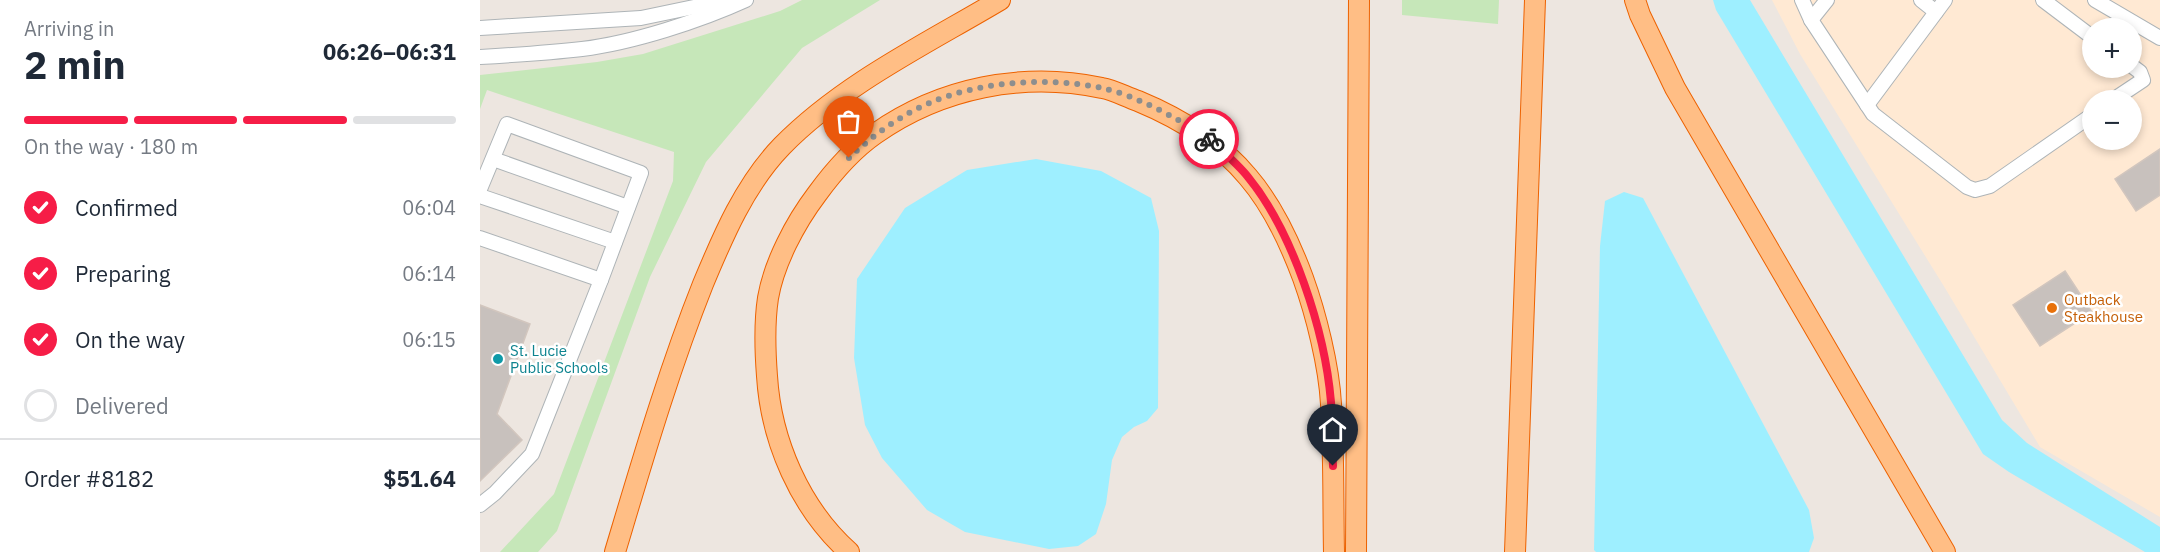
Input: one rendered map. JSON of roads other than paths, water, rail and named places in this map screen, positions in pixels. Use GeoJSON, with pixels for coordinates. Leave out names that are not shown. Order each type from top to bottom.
{"type":"FeatureCollection","features":[{"type":"Feature","properties":{"kind":"highway"},"geometry":{"type":"LineString","coordinates":[[615,552],[666,381],[687,324],[732,218],[754,182],[780,148],[808,121],[837,99],[1000,0]]}},
{"type":"Feature","properties":{"kind":"highway"},"geometry":{"type":"LineString","coordinates":[[1356,552],[1359,0]]}},
{"type":"Feature","properties":{"kind":"highway"},"geometry":{"type":"LineString","coordinates":[[1515,552],[1534,0]]}},
{"type":"Feature","properties":{"kind":"highway"},"geometry":{"type":"LineString","coordinates":[[1635,0],[1675,88],[1945,552]]}},
{"type":"Feature","properties":{"kind":"highway"},"geometry":{"type":"LineString","coordinates":[[849,552],[817,515],[792,475],[776,431],[768,396],[765,345],[768,297],[782,254],[803,212],[836,169],[874,135],[932,102],[992,85],[1048,81],[1104,88],[1161,110],[1208,138],[1248,176],[1277,219],[1303,280],[1324,359],[1331,401],[1334,552]]}},
{"type":"Feature","properties":{"kind":"street"},"geometry":{"type":"LineString","coordinates":[[480,28],[641,18],[728,0]]}},
{"type":"Feature","properties":{"kind":"street"},"geometry":{"type":"LineString","coordinates":[[480,57],[584,49],[656,32],[718,13],[746,0]]}},
{"type":"Feature","properties":{"kind":"street"},"geometry":{"type":"LineString","coordinates":[[1802,0],[1811,20],[1873,114],[1967,187],[1975,189],[1990,186],[2082,122]]}},
{"type":"Feature","properties":{"kind":"street"},"geometry":{"type":"LineString","coordinates":[[1811,20],[1827,0]]}},
{"type":"Feature","properties":{"kind":"street"},"geometry":{"type":"LineString","coordinates":[[1921,0],[1936,12]]}},
{"type":"Feature","properties":{"kind":"street"},"geometry":{"type":"LineString","coordinates":[[1867,105],[1946,0]]}},
{"type":"Feature","properties":{"kind":"street"},"geometry":{"type":"LineString","coordinates":[[2043,0],[2082,29]]}},
{"type":"Feature","properties":{"kind":"street"},"geometry":{"type":"LineString","coordinates":[[2095,0],[2160,38]]}},
{"type":"Feature","properties":{"kind":"street"},"geometry":{"type":"LineString","coordinates":[[2128,90],[2143,80],[2142,77]]}},
{"type":"Feature","properties":{"kind":"street"},"geometry":{"type":"LineString","coordinates":[[480,189],[507,124],[641,173],[602,279],[532,454],[495,494],[480,505]]}},
{"type":"Feature","properties":{"kind":"street"},"geometry":{"type":"LineString","coordinates":[[493,159],[628,207]]}},
{"type":"Feature","properties":{"kind":"street"},"geometry":{"type":"LineString","coordinates":[[480,196],[615,242]]}},
{"type":"Feature","properties":{"kind":"street"},"geometry":{"type":"LineString","coordinates":[[480,238],[602,279]]}},
{"type":"Feature","properties":{"kind":"water"},"geometry":{"type":"Polygon","coordinates":[[[1713,0],[1750,0],[2002,420],[2027,443],[2160,527],[2160,552],[2145,552],[2009,472],[1983,454],[1716,10],[1713,0]]]}},
{"type":"Feature","properties":{"kind":"water"},"geometry":{"type":"Polygon","coordinates":[[[1036,159],[1101,171],[1151,198],[1159,231],[1158,408],[1147,421],[1134,427],[1122,437],[1112,460],[1106,504],[1096,534],[1078,546],[1049,549],[965,532],[927,510],[882,458],[865,425],[854,358],[857,279],[905,208],[967,170],[1036,159]]]}},
{"type":"Feature","properties":{"kind":"water"},"geometry":{"type":"Polygon","coordinates":[[[1624,192],[1643,198],[1809,510],[1814,538],[1809,552],[1596,552],[1594,550],[1600,246],[1605,201],[1624,192]]]}},
{"type":"Feature","properties":{"kind":"place","name":"Outback Steakhouse"},"geometry":{"type":"Point","coordinates":[2052,308]}},
{"type":"Feature","properties":{"kind":"place","name":"St. Lucie Public Schools"},"geometry":{"type":"Point","coordinates":[498,359]}}]}
